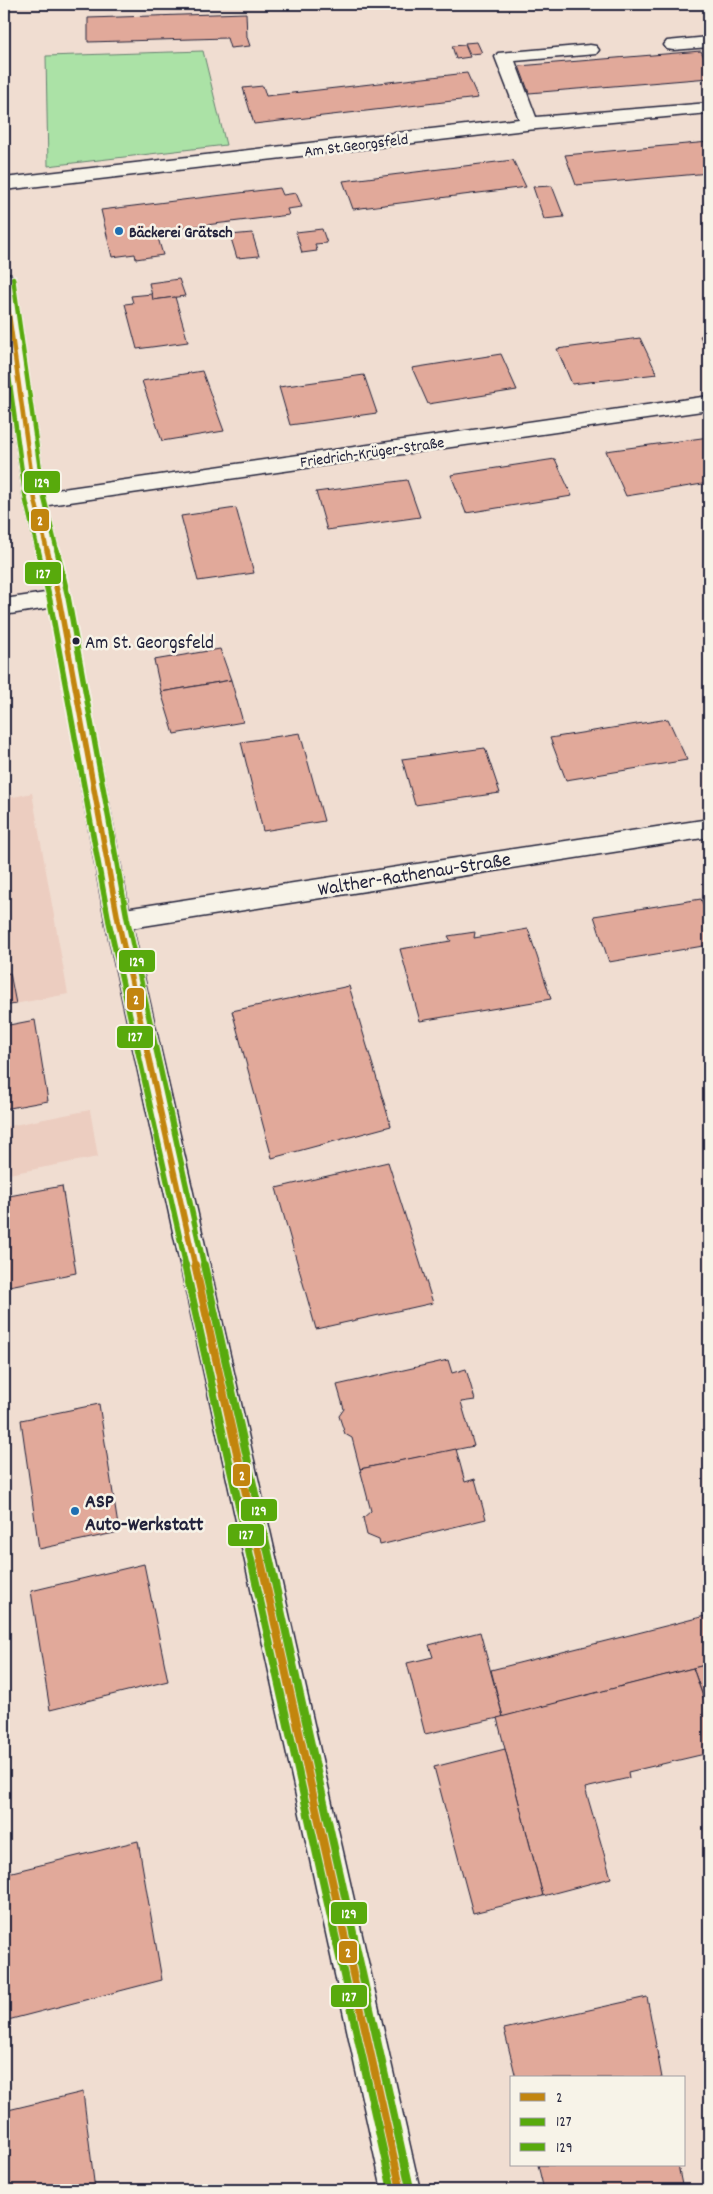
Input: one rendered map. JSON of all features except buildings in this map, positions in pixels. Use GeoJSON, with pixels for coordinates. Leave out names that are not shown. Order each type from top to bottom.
{"type":"FeatureCollection","features":[{"type":"Feature","properties":{"kind":"street"},"geometry":{"type":"LineString","coordinates":[[673,45],[709,42]]}},
{"type":"Feature","properties":{"kind":"street"},"geometry":{"type":"LineString","coordinates":[[530,125],[504,57],[590,50]]}},
{"type":"Feature","properties":{"kind":"street","name":"Am St.Georgsfeld"},"geometry":{"type":"LineString","coordinates":[[4,184],[530,125],[709,108]]}},
{"type":"Feature","properties":{"kind":"street"},"geometry":{"type":"LineString","coordinates":[[4,279],[35,500],[59,599],[118,920],[401,2190]]}},
{"type":"Feature","properties":{"kind":"street","name":"Friedrich-Krüger-Straße"},"geometry":{"type":"LineString","coordinates":[[35,500],[709,403]]}},
{"type":"Feature","properties":{"kind":"street"},"geometry":{"type":"LineString","coordinates":[[4,608],[59,599]]}},
{"type":"Feature","properties":{"kind":"street","name":"Walther-Rathenau-Straße"},"geometry":{"type":"LineString","coordinates":[[118,920],[211,904],[709,828]]}},
{"type":"Feature","properties":{"kind":"shaded area"},"geometry":{"type":"Polygon","coordinates":[[[32,793],[68,994],[4,1006],[4,799],[32,793]]]}},
{"type":"Feature","properties":{"kind":"shaded area"},"geometry":{"type":"Polygon","coordinates":[[[90,1110],[98,1157],[4,1175],[4,1127],[90,1110]]]}},
{"type":"Feature","properties":{"kind":"green space"},"geometry":{"type":"Polygon","coordinates":[[[203,51],[226,145],[48,166],[46,56],[203,51]]]}},
{"type":"Feature","properties":{"kind":"transit line","name":"129"},"geometry":{"type":"LineString","coordinates":[[13,278],[44,498],[68,597],[127,918],[410,2188]]}},
{"type":"Feature","properties":{"kind":"transit line","name":"2"},"geometry":{"type":"LineString","coordinates":[[4,279],[35,500],[59,599],[118,920],[401,2190]]}},
{"type":"Feature","properties":{"kind":"transit line","name":"127"},"geometry":{"type":"LineString","coordinates":[[4,340],[26,501],[50,601],[109,922],[392,2190]]}},
{"type":"Feature","properties":{"kind":"place","name":"Bäckerei Grätsch"},"geometry":{"type":"Point","coordinates":[119,231]}},
{"type":"Feature","properties":{"kind":"place","name":"Am St. Georgsfeld"},"geometry":{"type":"Point","coordinates":[76,641]}},
{"type":"Feature","properties":{"kind":"place","name":"ASP Auto-Werkstatt"},"geometry":{"type":"Point","coordinates":[75,1511]}}]}
